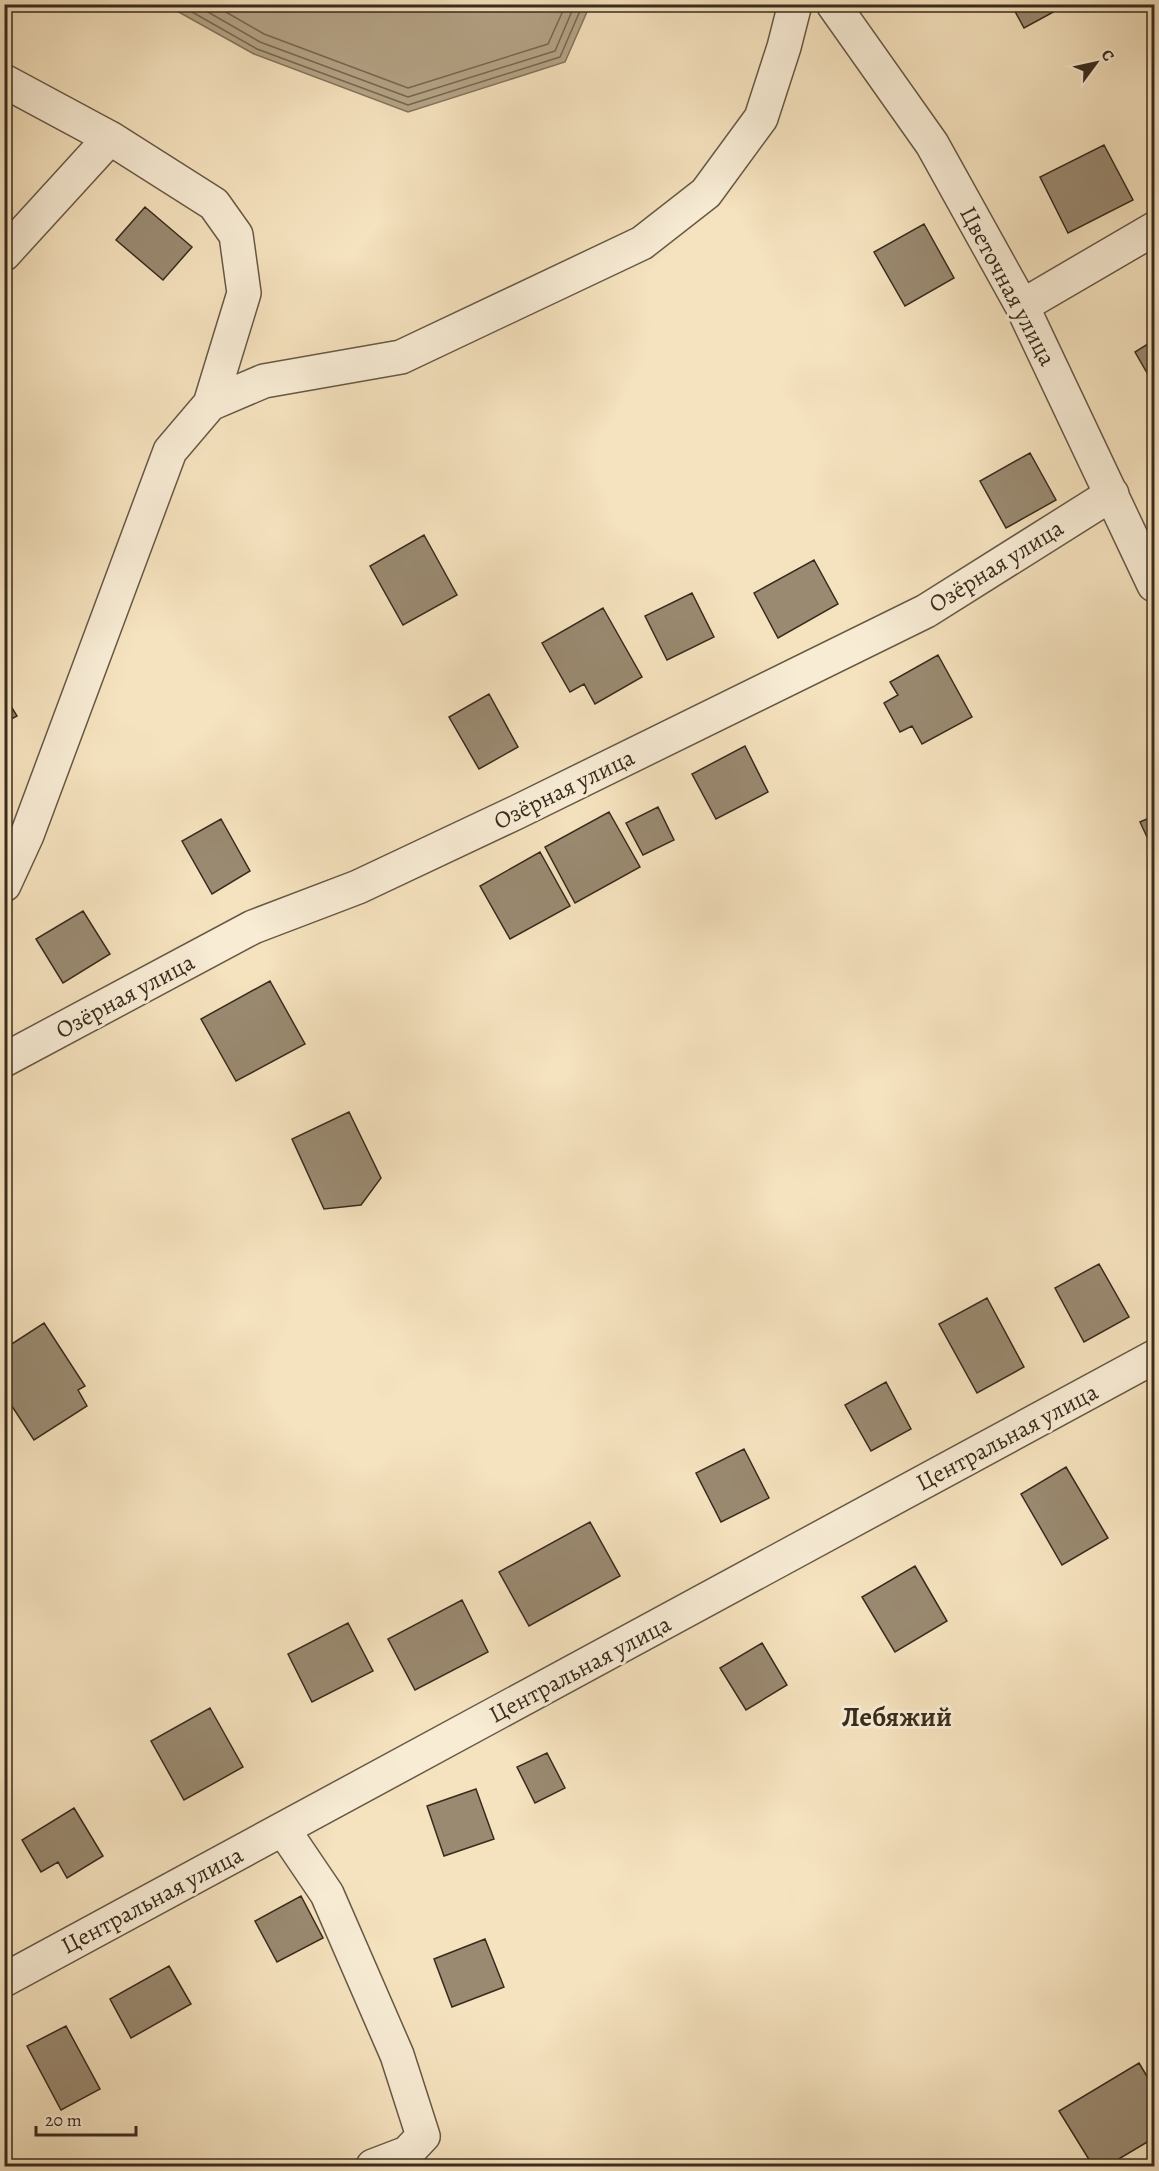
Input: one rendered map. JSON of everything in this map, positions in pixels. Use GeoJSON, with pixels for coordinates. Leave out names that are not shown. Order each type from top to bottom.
{"type":"FeatureCollection","features":[{"type":"Feature","properties":{"kind":"street"},"geometry":{"type":"LineString","coordinates":[[210,404],[264,381],[401,357],[642,243],[706,193],[761,118],[795,4]]}},
{"type":"Feature","properties":{"kind":"street","name":"Цветочная улица"},"geometry":{"type":"LineString","coordinates":[[845,9],[932,144],[1022,306],[1155,585]]}},
{"type":"Feature","properties":{"kind":"street"},"geometry":{"type":"LineString","coordinates":[[4,81],[110,138],[214,204],[236,235],[244,293],[210,404],[170,451],[27,835],[4,885]]}},
{"type":"Feature","properties":{"kind":"street"},"geometry":{"type":"LineString","coordinates":[[4,254],[110,138]]}},
{"type":"Feature","properties":{"kind":"street"},"geometry":{"type":"LineString","coordinates":[[1022,306],[1155,229]]}},
{"type":"Feature","properties":{"kind":"street","name":"Озёрная улица"},"geometry":{"type":"LineString","coordinates":[[4,1060],[254,927],[358,887],[526,808],[926,611],[1112,494]]}},
{"type":"Feature","properties":{"kind":"street","name":"Центральная улица"},"geometry":{"type":"LineString","coordinates":[[4,1980],[1155,1357]]}},
{"type":"Feature","properties":{"kind":"street"},"geometry":{"type":"LineString","coordinates":[[283,1829],[327,1894],[397,2055],[423,2136],[407,2153],[373,2166]]}},
{"type":"Feature","properties":{"kind":"water"},"geometry":{"type":"Polygon","coordinates":[[[166,5],[590,5],[565,62],[408,112],[254,54],[166,5]]]}},
{"type":"Feature","properties":{"kind":"building"},"geometry":{"type":"Polygon","coordinates":[[[1011,4],[1068,4],[1024,28],[1011,4]]]}},
{"type":"Feature","properties":{"kind":"building"},"geometry":{"type":"Polygon","coordinates":[[[1104,145],[1133,200],[1068,233],[1040,177],[1104,145]]]}},
{"type":"Feature","properties":{"kind":"building"},"geometry":{"type":"Polygon","coordinates":[[[145,207],[192,247],[163,280],[116,240],[145,207]]]}},
{"type":"Feature","properties":{"kind":"building"},"geometry":{"type":"Polygon","coordinates":[[[924,224],[954,278],[905,306],[874,252],[924,224]]]}},
{"type":"Feature","properties":{"kind":"building"},"geometry":{"type":"Polygon","coordinates":[[[1154,340],[1154,385],[1135,352],[1154,340]]]}},
{"type":"Feature","properties":{"kind":"building"},"geometry":{"type":"Polygon","coordinates":[[[1030,453],[1056,500],[1006,528],[980,481],[1030,453]]]}},
{"type":"Feature","properties":{"kind":"building"},"geometry":{"type":"Polygon","coordinates":[[[424,535],[457,595],[403,625],[370,566],[424,535]]]}},
{"type":"Feature","properties":{"kind":"building"},"geometry":{"type":"Polygon","coordinates":[[[814,560],[838,604],[778,638],[754,593],[814,560]]]}},
{"type":"Feature","properties":{"kind":"building"},"geometry":{"type":"Polygon","coordinates":[[[692,593],[714,637],[667,660],[645,616],[692,593]]]}},
{"type":"Feature","properties":{"kind":"building"},"geometry":{"type":"Polygon","coordinates":[[[603,608],[642,677],[595,704],[584,684],[570,692],[542,643],[603,608]]]}},
{"type":"Feature","properties":{"kind":"building"},"geometry":{"type":"Polygon","coordinates":[[[938,655],[972,717],[922,744],[912,726],[900,732],[884,703],[898,695],[890,682],[938,655]]]}},
{"type":"Feature","properties":{"kind":"building"},"geometry":{"type":"Polygon","coordinates":[[[489,694],[518,747],[479,769],[449,717],[489,694]]]}},
{"type":"Feature","properties":{"kind":"building"},"geometry":{"type":"Polygon","coordinates":[[[4,695],[17,716],[4,723],[4,695]]]}},
{"type":"Feature","properties":{"kind":"building"},"geometry":{"type":"Polygon","coordinates":[[[745,746],[768,792],[716,819],[692,774],[745,746]]]}},
{"type":"Feature","properties":{"kind":"building"},"geometry":{"type":"Polygon","coordinates":[[[658,807],[674,840],[643,855],[626,823],[658,807]]]}},
{"type":"Feature","properties":{"kind":"building"},"geometry":{"type":"Polygon","coordinates":[[[609,812],[640,867],[575,903],[545,847],[609,812]]]}},
{"type":"Feature","properties":{"kind":"building"},"geometry":{"type":"Polygon","coordinates":[[[1154,816],[1154,852],[1140,822],[1154,816]]]}},
{"type":"Feature","properties":{"kind":"building"},"geometry":{"type":"Polygon","coordinates":[[[221,819],[250,871],[212,894],[182,841],[221,819]]]}},
{"type":"Feature","properties":{"kind":"building"},"geometry":{"type":"Polygon","coordinates":[[[540,852],[570,906],[510,939],[480,886],[540,852]]]}},
{"type":"Feature","properties":{"kind":"building"},"geometry":{"type":"Polygon","coordinates":[[[83,911],[110,954],[63,983],[36,939],[83,911]]]}},
{"type":"Feature","properties":{"kind":"building"},"geometry":{"type":"Polygon","coordinates":[[[270,981],[305,1044],[236,1081],[201,1019],[270,981]]]}},
{"type":"Feature","properties":{"kind":"building"},"geometry":{"type":"Polygon","coordinates":[[[349,1112],[381,1178],[361,1205],[324,1209],[292,1139],[349,1112]]]}},
{"type":"Feature","properties":{"kind":"building"},"geometry":{"type":"Polygon","coordinates":[[[1099,1264],[1129,1317],[1084,1342],[1055,1288],[1099,1264]]]}},
{"type":"Feature","properties":{"kind":"building"},"geometry":{"type":"Polygon","coordinates":[[[987,1298],[1024,1367],[977,1393],[939,1324],[987,1298]]]}},
{"type":"Feature","properties":{"kind":"building"},"geometry":{"type":"Polygon","coordinates":[[[44,1323],[85,1386],[78,1390],[87,1406],[34,1440],[4,1394],[4,1349],[44,1323]]]}},
{"type":"Feature","properties":{"kind":"building"},"geometry":{"type":"Polygon","coordinates":[[[886,1382],[911,1429],[871,1451],[845,1405],[886,1382]]]}},
{"type":"Feature","properties":{"kind":"building"},"geometry":{"type":"Polygon","coordinates":[[[744,1449],[769,1498],[721,1522],[696,1473],[744,1449]]]}},
{"type":"Feature","properties":{"kind":"building"},"geometry":{"type":"Polygon","coordinates":[[[1066,1467],[1108,1538],[1062,1565],[1021,1494],[1066,1467]]]}},
{"type":"Feature","properties":{"kind":"building"},"geometry":{"type":"Polygon","coordinates":[[[590,1522],[620,1576],[529,1626],[499,1572],[590,1522]]]}},
{"type":"Feature","properties":{"kind":"building"},"geometry":{"type":"Polygon","coordinates":[[[915,1566],[947,1621],[895,1652],[862,1597],[915,1566]]]}},
{"type":"Feature","properties":{"kind":"building"},"geometry":{"type":"Polygon","coordinates":[[[462,1600],[488,1652],[415,1690],[388,1639],[462,1600]]]}},
{"type":"Feature","properties":{"kind":"building"},"geometry":{"type":"Polygon","coordinates":[[[348,1623],[373,1671],[312,1702],[288,1654],[348,1623]]]}},
{"type":"Feature","properties":{"kind":"building"},"geometry":{"type":"Polygon","coordinates":[[[762,1643],[787,1685],[746,1710],[720,1668],[762,1643]]]}},
{"type":"Feature","properties":{"kind":"building"},"geometry":{"type":"Polygon","coordinates":[[[210,1708],[243,1767],[184,1800],[151,1741],[210,1708]]]}},
{"type":"Feature","properties":{"kind":"building"},"geometry":{"type":"Polygon","coordinates":[[[547,1753],[565,1788],[535,1803],[517,1767],[547,1753]]]}},
{"type":"Feature","properties":{"kind":"building"},"geometry":{"type":"Polygon","coordinates":[[[476,1789],[494,1839],[444,1856],[427,1806],[476,1789]]]}},
{"type":"Feature","properties":{"kind":"building"},"geometry":{"type":"Polygon","coordinates":[[[74,1808],[103,1856],[67,1878],[58,1862],[41,1872],[22,1840],[74,1808]]]}},
{"type":"Feature","properties":{"kind":"building"},"geometry":{"type":"Polygon","coordinates":[[[301,1896],[323,1938],[277,1962],[255,1921],[301,1896]]]}},
{"type":"Feature","properties":{"kind":"building"},"geometry":{"type":"Polygon","coordinates":[[[485,1939],[504,1987],[452,2007],[434,1959],[485,1939]]]}},
{"type":"Feature","properties":{"kind":"building"},"geometry":{"type":"Polygon","coordinates":[[[169,1966],[191,2004],[131,2038],[110,1999],[169,1966]]]}},
{"type":"Feature","properties":{"kind":"building"},"geometry":{"type":"Polygon","coordinates":[[[66,2026],[100,2089],[61,2110],[27,2046],[66,2026]]]}},
{"type":"Feature","properties":{"kind":"building"},"geometry":{"type":"Polygon","coordinates":[[[1139,2063],[1154,2088],[1154,2138],[1107,2166],[1093,2166],[1059,2111],[1139,2063]]]}},
{"type":"Feature","properties":{"kind":"district","name":"Лебяжий"},"geometry":{"type":"Point","coordinates":[897,1717]}}]}
